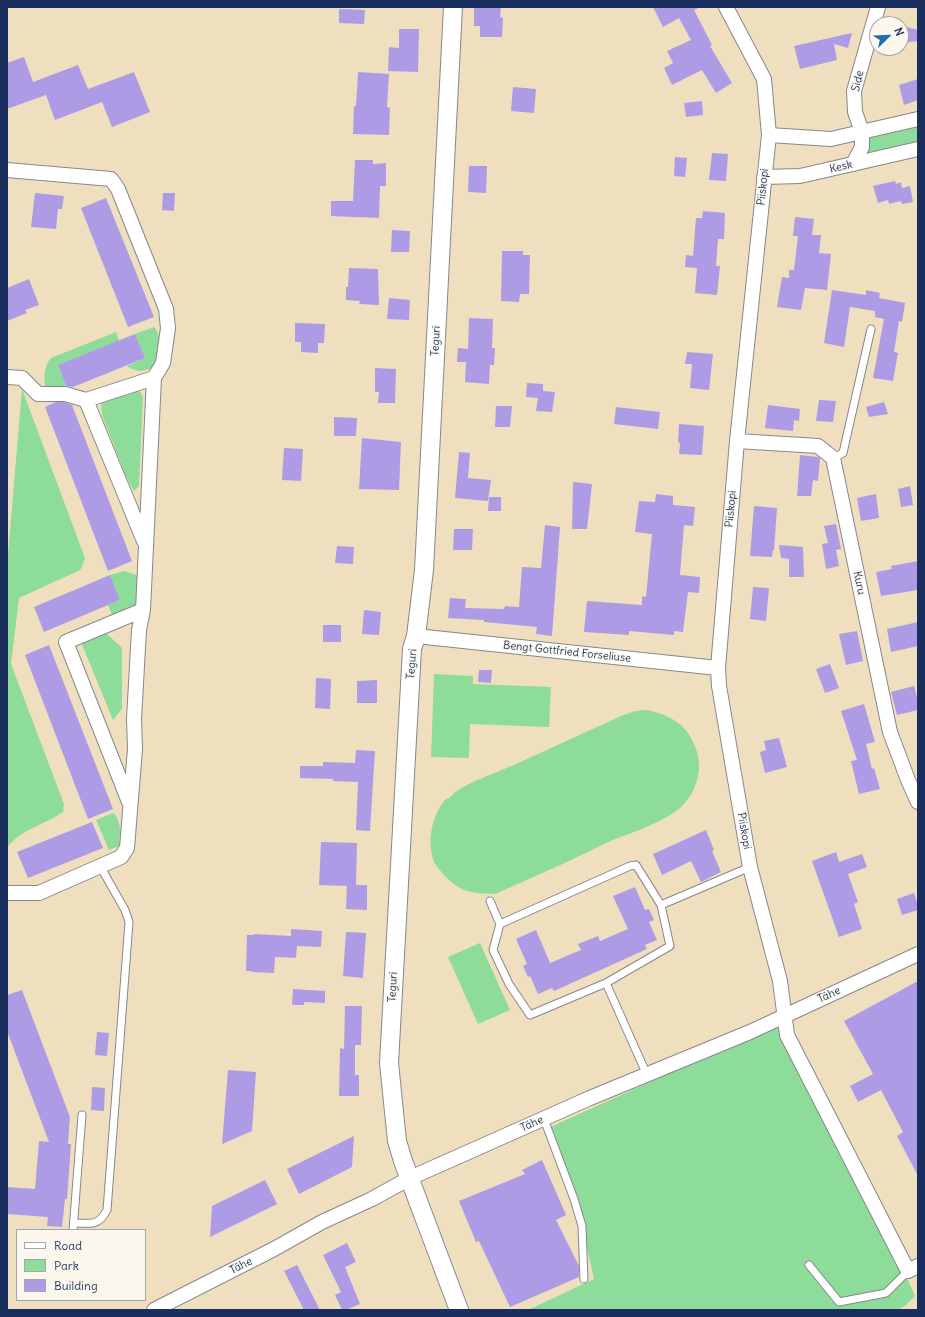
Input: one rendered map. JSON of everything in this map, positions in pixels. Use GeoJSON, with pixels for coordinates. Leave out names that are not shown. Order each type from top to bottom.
{"type":"FeatureCollection","features":[{"type":"Feature","properties":{"kind":"street","name":"Teguri"},"geometry":{"type":"LineString","coordinates":[[453,7],[424,570],[416,636],[411,657],[389,1064],[397,1141],[403,1161],[459,1310]]}},
{"type":"Feature","properties":{"kind":"street","name":"Piiskopi"},"geometry":{"type":"LineString","coordinates":[[726,7],[764,79],[769,135],[737,441],[718,668],[719,686],[750,867],[780,981],[787,1034],[913,1268]]}},
{"type":"Feature","properties":{"kind":"street","name":"Side"},"geometry":{"type":"LineString","coordinates":[[862,132],[855,112],[854,91],[878,7]]}},
{"type":"Feature","properties":{"kind":"street"},"geometry":{"type":"LineString","coordinates":[[769,135],[831,139],[918,119]]}},
{"type":"Feature","properties":{"kind":"street"},"geometry":{"type":"LineString","coordinates":[[853,164],[862,148],[862,132]]}},
{"type":"Feature","properties":{"kind":"street","name":"Kesk"},"geometry":{"type":"LineString","coordinates":[[764,176],[800,176],[918,149]]}},
{"type":"Feature","properties":{"kind":"street"},"geometry":{"type":"LineString","coordinates":[[7,170],[111,179],[118,189],[166,309],[168,328],[163,363],[154,378],[143,610],[139,630],[134,719],[135,749],[127,848],[121,857],[39,893],[7,893]]}},
{"type":"Feature","properties":{"kind":"street"},"geometry":{"type":"LineString","coordinates":[[7,377],[22,378],[38,394],[65,394],[86,400],[154,378]]}},
{"type":"Feature","properties":{"kind":"street"},"geometry":{"type":"LineString","coordinates":[[86,400],[146,546]]}},
{"type":"Feature","properties":{"kind":"street"},"geometry":{"type":"LineString","coordinates":[[737,441],[818,446],[833,458]]}},
{"type":"Feature","properties":{"kind":"street","name":"Kuru"},"geometry":{"type":"LineString","coordinates":[[833,458],[890,732],[917,799]]}},
{"type":"Feature","properties":{"kind":"street"},"geometry":{"type":"LineString","coordinates":[[131,806],[66,642],[143,610]]}},
{"type":"Feature","properties":{"kind":"street","name":"Bengt Gottfried Forseliuse"},"geometry":{"type":"LineString","coordinates":[[416,636],[718,668]]}},
{"type":"Feature","properties":{"kind":"street","name":"Tähe"},"geometry":{"type":"LineString","coordinates":[[154,1310],[274,1249],[322,1222],[410,1178],[590,1098],[750,1032],[918,954]]}},
{"type":"Feature","properties":{"kind":"lane"},"geometry":{"type":"LineString","coordinates":[[833,458],[842,453],[871,329]]}},
{"type":"Feature","properties":{"kind":"lane"},"geometry":{"type":"LineString","coordinates":[[490,901],[500,924],[493,950],[509,984],[530,1015],[606,983],[670,946],[661,905],[636,865],[630,866],[500,924]]}},
{"type":"Feature","properties":{"kind":"lane"},"geometry":{"type":"LineString","coordinates":[[82,1115],[74,1227],[93,1223],[102,1219],[108,1210],[128,922],[126,910],[100,866]]}},
{"type":"Feature","properties":{"kind":"lane"},"geometry":{"type":"LineString","coordinates":[[661,905],[750,867]]}},
{"type":"Feature","properties":{"kind":"lane"},"geometry":{"type":"LineString","coordinates":[[606,983],[647,1074]]}},
{"type":"Feature","properties":{"kind":"lane"},"geometry":{"type":"LineString","coordinates":[[544,1119],[574,1199],[582,1226],[584,1279]]}},
{"type":"Feature","properties":{"kind":"lane"},"geometry":{"type":"LineString","coordinates":[[808,1265],[839,1302],[886,1293],[913,1268]]}},
{"type":"Feature","properties":{"kind":"green space"},"geometry":{"type":"Polygon","coordinates":[[[918,119],[918,149],[864,162],[872,130],[918,119]]]}},
{"type":"Feature","properties":{"kind":"green space"},"geometry":{"type":"Polygon","coordinates":[[[154,327],[159,337],[159,360],[149,369],[139,371],[131,369],[127,366],[145,358],[135,334],[154,327]]]}},
{"type":"Feature","properties":{"kind":"green space"},"geometry":{"type":"Polygon","coordinates":[[[116,332],[119,341],[58,365],[67,389],[46,389],[45,373],[51,358],[116,332]]]}},
{"type":"Feature","properties":{"kind":"green space"},"geometry":{"type":"Polygon","coordinates":[[[138,388],[143,397],[139,486],[134,491],[126,476],[102,415],[101,405],[103,401],[138,388]]]}},
{"type":"Feature","properties":{"kind":"green space"},"geometry":{"type":"Polygon","coordinates":[[[22,389],[85,558],[81,569],[78,571],[19,598],[11,664],[64,804],[63,812],[19,836],[7,848],[7,566],[22,389]]]}},
{"type":"Feature","properties":{"kind":"green space"},"geometry":{"type":"Polygon","coordinates":[[[124,571],[137,575],[138,602],[136,606],[112,615],[108,605],[120,600],[110,575],[124,571]]]}},
{"type":"Feature","properties":{"kind":"green space"},"geometry":{"type":"Polygon","coordinates":[[[106,633],[122,648],[122,709],[113,720],[81,642],[106,633]]]}},
{"type":"Feature","properties":{"kind":"green space"},"geometry":{"type":"Polygon","coordinates":[[[434,674],[473,676],[473,684],[551,687],[549,727],[470,724],[469,758],[431,757],[434,674]]]}},
{"type":"Feature","properties":{"kind":"green space"},"geometry":{"type":"Polygon","coordinates":[[[647,710],[664,715],[678,722],[688,733],[696,749],[699,771],[695,786],[688,799],[677,811],[650,826],[613,840],[495,894],[467,891],[455,885],[443,874],[434,862],[431,839],[433,823],[436,815],[446,799],[455,792],[477,780],[516,764],[621,716],[635,711],[647,710]]]}},
{"type":"Feature","properties":{"kind":"green space"},"geometry":{"type":"Polygon","coordinates":[[[113,813],[119,824],[119,846],[109,850],[96,820],[113,813]]]}},
{"type":"Feature","properties":{"kind":"green space"},"geometry":{"type":"Polygon","coordinates":[[[480,943],[510,1010],[478,1024],[448,957],[480,943]]]}},
{"type":"Feature","properties":{"kind":"green space"},"geometry":{"type":"Polygon","coordinates":[[[776,1025],[915,1296],[905,1306],[897,1310],[528,1310],[594,1279],[582,1226],[548,1128],[776,1025]]]}},
{"type":"Feature","properties":{"kind":"building"},"geometry":{"type":"Polygon","coordinates":[[[474,7],[501,7],[500,17],[503,18],[502,37],[480,37],[480,26],[474,26],[474,7]]]}},
{"type":"Feature","properties":{"kind":"building"},"geometry":{"type":"Polygon","coordinates":[[[653,7],[700,7],[694,10],[712,45],[710,46],[732,83],[716,93],[702,70],[672,85],[664,68],[673,63],[667,51],[691,40],[679,18],[663,27],[653,7]]]}},
{"type":"Feature","properties":{"kind":"building"},"geometry":{"type":"Polygon","coordinates":[[[339,9],[365,10],[364,24],[339,23],[339,9]]]}},
{"type":"Feature","properties":{"kind":"building"},"geometry":{"type":"Polygon","coordinates":[[[909,28],[918,30],[918,41],[909,42],[909,28]]]}},
{"type":"Feature","properties":{"kind":"building"},"geometry":{"type":"Polygon","coordinates":[[[399,29],[419,29],[418,72],[388,71],[389,47],[399,48],[399,29]]]}},
{"type":"Feature","properties":{"kind":"building"},"geometry":{"type":"Polygon","coordinates":[[[852,33],[848,48],[834,44],[837,60],[800,69],[794,46],[852,33]]]}},
{"type":"Feature","properties":{"kind":"building"},"geometry":{"type":"Polygon","coordinates":[[[24,57],[33,82],[78,65],[88,89],[134,72],[150,112],[112,127],[102,102],[55,120],[46,95],[7,109],[7,63],[24,57]]]}},
{"type":"Feature","properties":{"kind":"building"},"geometry":{"type":"Polygon","coordinates":[[[358,72],[389,74],[387,107],[390,108],[389,135],[353,134],[354,106],[356,106],[358,72]]]}},
{"type":"Feature","properties":{"kind":"building"},"geometry":{"type":"Polygon","coordinates":[[[918,79],[918,100],[904,105],[899,85],[918,79]]]}},
{"type":"Feature","properties":{"kind":"building"},"geometry":{"type":"Polygon","coordinates":[[[513,87],[536,89],[534,113],[511,111],[513,87]]]}},
{"type":"Feature","properties":{"kind":"building"},"geometry":{"type":"Polygon","coordinates":[[[702,101],[703,115],[686,117],[684,103],[702,101]]]}},
{"type":"Feature","properties":{"kind":"building"},"geometry":{"type":"Polygon","coordinates":[[[712,153],[728,154],[726,181],[709,180],[712,153]]]}},
{"type":"Feature","properties":{"kind":"building"},"geometry":{"type":"Polygon","coordinates":[[[675,157],[687,158],[685,177],[674,176],[675,157]]]}},
{"type":"Feature","properties":{"kind":"building"},"geometry":{"type":"Polygon","coordinates":[[[355,160],[373,160],[373,164],[386,163],[386,186],[380,186],[379,218],[331,216],[331,201],[353,201],[355,160]]]}},
{"type":"Feature","properties":{"kind":"building"},"geometry":{"type":"Polygon","coordinates":[[[469,166],[487,166],[486,193],[468,192],[469,166]]]}},
{"type":"Feature","properties":{"kind":"building"},"geometry":{"type":"Polygon","coordinates":[[[895,181],[896,184],[901,182],[902,188],[910,186],[913,202],[902,204],[901,201],[889,204],[888,200],[878,203],[873,186],[895,181]]]}},
{"type":"Feature","properties":{"kind":"building"},"geometry":{"type":"Polygon","coordinates":[[[35,193],[64,196],[62,209],[58,209],[56,229],[31,227],[35,193]]]}},
{"type":"Feature","properties":{"kind":"building"},"geometry":{"type":"Polygon","coordinates":[[[163,193],[175,193],[174,211],[162,210],[163,193]]]}},
{"type":"Feature","properties":{"kind":"building"},"geometry":{"type":"Polygon","coordinates":[[[106,198],[154,317],[128,327],[81,208],[106,198]]]}},
{"type":"Feature","properties":{"kind":"building"},"geometry":{"type":"Polygon","coordinates":[[[703,211],[725,213],[724,239],[718,239],[716,266],[720,266],[717,295],[695,293],[697,268],[685,267],[686,255],[693,256],[696,218],[702,218],[703,211]]]}},
{"type":"Feature","properties":{"kind":"building"},"geometry":{"type":"Polygon","coordinates":[[[795,217],[814,219],[812,235],[821,235],[819,253],[831,254],[827,290],[805,288],[801,310],[777,307],[782,277],[789,278],[789,270],[794,270],[798,236],[793,236],[795,217]]]}},
{"type":"Feature","properties":{"kind":"building"},"geometry":{"type":"Polygon","coordinates":[[[392,230],[410,231],[409,252],[391,252],[392,230]]]}},
{"type":"Feature","properties":{"kind":"building"},"geometry":{"type":"Polygon","coordinates":[[[502,251],[523,251],[523,255],[530,255],[529,294],[520,294],[519,302],[501,301],[502,251]]]}},
{"type":"Feature","properties":{"kind":"building"},"geometry":{"type":"Polygon","coordinates":[[[349,268],[378,269],[379,305],[359,304],[360,301],[346,300],[346,287],[348,287],[349,268]]]}},
{"type":"Feature","properties":{"kind":"building"},"geometry":{"type":"Polygon","coordinates":[[[29,279],[39,305],[25,310],[27,313],[7,321],[7,288],[29,279]]]}},
{"type":"Feature","properties":{"kind":"building"},"geometry":{"type":"Polygon","coordinates":[[[832,290],[866,295],[866,290],[880,293],[879,298],[905,303],[902,322],[899,321],[894,352],[898,353],[893,381],[873,378],[884,319],[875,317],[875,311],[850,307],[844,347],[824,343],[832,290]]]}},
{"type":"Feature","properties":{"kind":"building"},"geometry":{"type":"Polygon","coordinates":[[[389,298],[410,300],[409,320],[387,319],[389,298]]]}},
{"type":"Feature","properties":{"kind":"building"},"geometry":{"type":"Polygon","coordinates":[[[469,318],[493,319],[492,348],[495,348],[494,365],[490,365],[489,384],[465,382],[466,362],[457,362],[458,348],[468,349],[469,318]]]}},
{"type":"Feature","properties":{"kind":"building"},"geometry":{"type":"Polygon","coordinates":[[[295,323],[325,324],[324,343],[318,343],[318,353],[301,352],[301,342],[295,342],[295,323]]]}},
{"type":"Feature","properties":{"kind":"building"},"geometry":{"type":"Polygon","coordinates":[[[135,334],[145,358],[73,387],[66,386],[58,365],[135,334]]]}},
{"type":"Feature","properties":{"kind":"building"},"geometry":{"type":"Polygon","coordinates":[[[687,352],[713,354],[709,390],[690,388],[692,364],[685,364],[687,352]]]}},
{"type":"Feature","properties":{"kind":"building"},"geometry":{"type":"Polygon","coordinates":[[[375,368],[396,369],[395,403],[378,403],[379,392],[375,392],[375,368]]]}},
{"type":"Feature","properties":{"kind":"building"},"geometry":{"type":"Polygon","coordinates":[[[527,383],[543,384],[543,391],[555,392],[552,412],[536,411],[538,398],[526,397],[527,383]]]}},
{"type":"Feature","properties":{"kind":"building"},"geometry":{"type":"Polygon","coordinates":[[[819,400],[836,401],[833,422],[816,421],[819,400]]]}},
{"type":"Feature","properties":{"kind":"building"},"geometry":{"type":"Polygon","coordinates":[[[56,402],[64,402],[72,405],[132,561],[108,571],[45,407],[56,402]]]}},
{"type":"Feature","properties":{"kind":"building"},"geometry":{"type":"Polygon","coordinates":[[[884,402],[888,414],[869,417],[866,407],[884,402]]]}},
{"type":"Feature","properties":{"kind":"building"},"geometry":{"type":"Polygon","coordinates":[[[768,405],[800,409],[799,421],[794,420],[793,431],[765,428],[768,405]]]}},
{"type":"Feature","properties":{"kind":"building"},"geometry":{"type":"Polygon","coordinates":[[[496,406],[512,406],[510,427],[495,427],[496,406]]]}},
{"type":"Feature","properties":{"kind":"building"},"geometry":{"type":"Polygon","coordinates":[[[616,407],[660,412],[658,429],[614,424],[616,407]]]}},
{"type":"Feature","properties":{"kind":"building"},"geometry":{"type":"Polygon","coordinates":[[[334,417],[357,418],[356,436],[334,436],[334,417]]]}},
{"type":"Feature","properties":{"kind":"building"},"geometry":{"type":"Polygon","coordinates":[[[679,424],[704,426],[702,455],[679,454],[679,424]]]}},
{"type":"Feature","properties":{"kind":"building"},"geometry":{"type":"Polygon","coordinates":[[[362,438],[401,442],[399,490],[359,489],[362,438]]]}},
{"type":"Feature","properties":{"kind":"building"},"geometry":{"type":"Polygon","coordinates":[[[284,448],[303,449],[301,481],[282,480],[284,448]]]}},
{"type":"Feature","properties":{"kind":"building"},"geometry":{"type":"Polygon","coordinates":[[[459,452],[470,453],[468,478],[491,480],[488,501],[455,498],[459,452]]]}},
{"type":"Feature","properties":{"kind":"building"},"geometry":{"type":"Polygon","coordinates":[[[800,455],[820,458],[818,481],[813,480],[811,496],[797,496],[800,455]]]}},
{"type":"Feature","properties":{"kind":"building"},"geometry":{"type":"Polygon","coordinates":[[[573,482],[592,484],[587,529],[572,529],[573,482]]]}},
{"type":"Feature","properties":{"kind":"building"},"geometry":{"type":"Polygon","coordinates":[[[910,486],[913,505],[901,507],[898,489],[910,486]]]}},
{"type":"Feature","properties":{"kind":"building"},"geometry":{"type":"Polygon","coordinates":[[[656,494],[673,496],[673,505],[695,507],[693,526],[684,525],[680,575],[700,577],[699,593],[688,592],[683,632],[674,631],[674,635],[629,631],[629,635],[584,632],[587,601],[642,605],[642,596],[646,597],[652,534],[635,532],[639,501],[655,502],[656,494]]]}},
{"type":"Feature","properties":{"kind":"building"},"geometry":{"type":"Polygon","coordinates":[[[876,494],[879,518],[861,521],[857,498],[876,494]]]}},
{"type":"Feature","properties":{"kind":"building"},"geometry":{"type":"Polygon","coordinates":[[[489,497],[501,497],[501,511],[488,511],[489,497]]]}},
{"type":"Feature","properties":{"kind":"building"},"geometry":{"type":"Polygon","coordinates":[[[754,506],[777,508],[774,550],[772,557],[750,556],[754,506]]]}},
{"type":"Feature","properties":{"kind":"building"},"geometry":{"type":"Polygon","coordinates":[[[836,524],[841,549],[836,550],[839,566],[826,569],[822,544],[828,543],[824,526],[836,524]]]}},
{"type":"Feature","properties":{"kind":"building"},"geometry":{"type":"Polygon","coordinates":[[[545,525],[560,527],[552,636],[536,634],[537,627],[484,622],[484,620],[448,618],[450,598],[466,599],[465,608],[504,609],[505,606],[519,607],[522,567],[541,568],[545,525]]]}},
{"type":"Feature","properties":{"kind":"building"},"geometry":{"type":"Polygon","coordinates":[[[454,529],[473,529],[472,550],[453,550],[454,529]]]}},
{"type":"Feature","properties":{"kind":"building"},"geometry":{"type":"Polygon","coordinates":[[[779,545],[803,547],[804,577],[789,577],[789,559],[781,558],[779,545]]]}},
{"type":"Feature","properties":{"kind":"building"},"geometry":{"type":"Polygon","coordinates":[[[337,546],[354,547],[353,564],[335,563],[337,546]]]}},
{"type":"Feature","properties":{"kind":"building"},"geometry":{"type":"Polygon","coordinates":[[[918,561],[918,590],[881,596],[876,572],[892,569],[891,566],[918,561]]]}},
{"type":"Feature","properties":{"kind":"building"},"geometry":{"type":"Polygon","coordinates":[[[110,575],[120,600],[44,632],[34,607],[110,575]]]}},
{"type":"Feature","properties":{"kind":"building"},"geometry":{"type":"Polygon","coordinates":[[[753,587],[769,588],[766,621],[750,619],[753,587]]]}},
{"type":"Feature","properties":{"kind":"building"},"geometry":{"type":"Polygon","coordinates":[[[364,610],[381,612],[379,635],[362,634],[364,610]]]}},
{"type":"Feature","properties":{"kind":"building"},"geometry":{"type":"Polygon","coordinates":[[[918,622],[918,646],[891,652],[887,629],[918,622]]]}},
{"type":"Feature","properties":{"kind":"building"},"geometry":{"type":"Polygon","coordinates":[[[323,625],[341,625],[341,642],[323,642],[323,625]]]}},
{"type":"Feature","properties":{"kind":"building"},"geometry":{"type":"Polygon","coordinates":[[[857,631],[863,661],[846,665],[839,634],[857,631]]]}},
{"type":"Feature","properties":{"kind":"building"},"geometry":{"type":"Polygon","coordinates":[[[49,645],[113,809],[88,819],[25,655],[49,645]]]}},
{"type":"Feature","properties":{"kind":"building"},"geometry":{"type":"Polygon","coordinates":[[[830,664],[839,688],[825,693],[816,669],[830,664]]]}},
{"type":"Feature","properties":{"kind":"building"},"geometry":{"type":"Polygon","coordinates":[[[479,670],[492,670],[491,683],[478,682],[479,670]]]}},
{"type":"Feature","properties":{"kind":"building"},"geometry":{"type":"Polygon","coordinates":[[[316,678],[331,679],[330,709],[315,708],[316,678]]]}},
{"type":"Feature","properties":{"kind":"building"},"geometry":{"type":"Polygon","coordinates":[[[377,680],[377,703],[357,703],[357,681],[377,680]]]}},
{"type":"Feature","properties":{"kind":"building"},"geometry":{"type":"Polygon","coordinates":[[[914,686],[918,701],[918,710],[897,715],[891,692],[914,686]]]}},
{"type":"Feature","properties":{"kind":"building"},"geometry":{"type":"Polygon","coordinates":[[[864,704],[875,742],[866,744],[872,769],[874,768],[880,789],[859,794],[851,761],[857,760],[841,711],[864,704]]]}},
{"type":"Feature","properties":{"kind":"building"},"geometry":{"type":"Polygon","coordinates":[[[779,738],[787,767],[765,773],[760,752],[766,750],[764,741],[779,738]]]}},
{"type":"Feature","properties":{"kind":"building"},"geometry":{"type":"Polygon","coordinates":[[[356,750],[375,751],[370,831],[356,830],[358,782],[333,781],[333,779],[300,778],[300,766],[323,766],[323,762],[355,763],[356,750]]]}},
{"type":"Feature","properties":{"kind":"building"},"geometry":{"type":"Polygon","coordinates":[[[92,822],[103,848],[28,878],[17,852],[92,822]]]}},
{"type":"Feature","properties":{"kind":"building"},"geometry":{"type":"Polygon","coordinates":[[[706,830],[714,850],[712,851],[721,872],[701,882],[691,861],[662,875],[653,854],[706,830]]]}},
{"type":"Feature","properties":{"kind":"building"},"geometry":{"type":"Polygon","coordinates":[[[321,842],[357,843],[356,885],[367,885],[367,910],[346,909],[347,886],[319,885],[321,842]]]}},
{"type":"Feature","properties":{"kind":"building"},"geometry":{"type":"Polygon","coordinates":[[[836,852],[839,862],[862,854],[867,867],[848,874],[858,902],[854,904],[862,929],[839,937],[812,861],[836,852]]]}},
{"type":"Feature","properties":{"kind":"building"},"geometry":{"type":"Polygon","coordinates":[[[635,887],[645,910],[649,909],[654,920],[649,922],[657,940],[645,945],[647,949],[554,991],[552,988],[538,994],[530,976],[528,977],[523,966],[527,964],[516,939],[536,930],[550,963],[581,950],[578,944],[598,936],[600,941],[628,929],[613,896],[635,887]]]}},
{"type":"Feature","properties":{"kind":"building"},"geometry":{"type":"Polygon","coordinates":[[[914,893],[918,910],[902,915],[897,899],[914,893]]]}},
{"type":"Feature","properties":{"kind":"building"},"geometry":{"type":"Polygon","coordinates":[[[291,929],[322,931],[321,947],[297,946],[296,958],[275,957],[274,973],[246,971],[247,935],[291,936],[291,929]]]}},
{"type":"Feature","properties":{"kind":"building"},"geometry":{"type":"Polygon","coordinates":[[[346,932],[366,933],[363,978],[343,976],[346,932]]]}},
{"type":"Feature","properties":{"kind":"building"},"geometry":{"type":"Polygon","coordinates":[[[918,981],[918,1176],[897,1136],[903,1132],[881,1090],[858,1102],[850,1086],[873,1074],[844,1021],[918,981]]]}},
{"type":"Feature","properties":{"kind":"building"},"geometry":{"type":"Polygon","coordinates":[[[293,989],[325,991],[325,1003],[304,1002],[304,1005],[292,1005],[293,989]]]}},
{"type":"Feature","properties":{"kind":"building"},"geometry":{"type":"Polygon","coordinates":[[[22,990],[70,1117],[68,1144],[71,1144],[67,1199],[65,1199],[62,1227],[47,1226],[48,1217],[7,1214],[7,1187],[35,1189],[39,1141],[49,1142],[7,1031],[7,995],[22,990]]]}},
{"type":"Feature","properties":{"kind":"building"},"geometry":{"type":"Polygon","coordinates":[[[345,1006],[362,1006],[361,1045],[355,1045],[355,1075],[359,1075],[359,1096],[339,1096],[340,1048],[344,1049],[345,1006]]]}},
{"type":"Feature","properties":{"kind":"building"},"geometry":{"type":"Polygon","coordinates":[[[97,1032],[109,1033],[107,1056],[95,1055],[97,1032]]]}},
{"type":"Feature","properties":{"kind":"building"},"geometry":{"type":"Polygon","coordinates":[[[228,1070],[256,1072],[252,1131],[222,1144],[228,1070]]]}},
{"type":"Feature","properties":{"kind":"building"},"geometry":{"type":"Polygon","coordinates":[[[92,1087],[105,1088],[104,1111],[91,1110],[92,1087]]]}},
{"type":"Feature","properties":{"kind":"building"},"geometry":{"type":"Polygon","coordinates":[[[354,1136],[352,1167],[299,1194],[287,1169],[354,1136]]]}},
{"type":"Feature","properties":{"kind":"building"},"geometry":{"type":"Polygon","coordinates":[[[542,1160],[566,1215],[556,1220],[579,1266],[579,1277],[510,1307],[479,1241],[476,1242],[459,1201],[525,1174],[522,1170],[542,1160]]]}},
{"type":"Feature","properties":{"kind":"building"},"geometry":{"type":"Polygon","coordinates":[[[265,1180],[277,1204],[210,1237],[212,1206],[265,1180]]]}},
{"type":"Feature","properties":{"kind":"building"},"geometry":{"type":"Polygon","coordinates":[[[347,1243],[356,1262],[345,1267],[360,1304],[346,1310],[342,1310],[335,1295],[341,1292],[323,1255],[347,1243]]]}},
{"type":"Feature","properties":{"kind":"building"},"geometry":{"type":"Polygon","coordinates":[[[297,1265],[320,1310],[304,1310],[284,1271],[297,1265]]]}}]}
